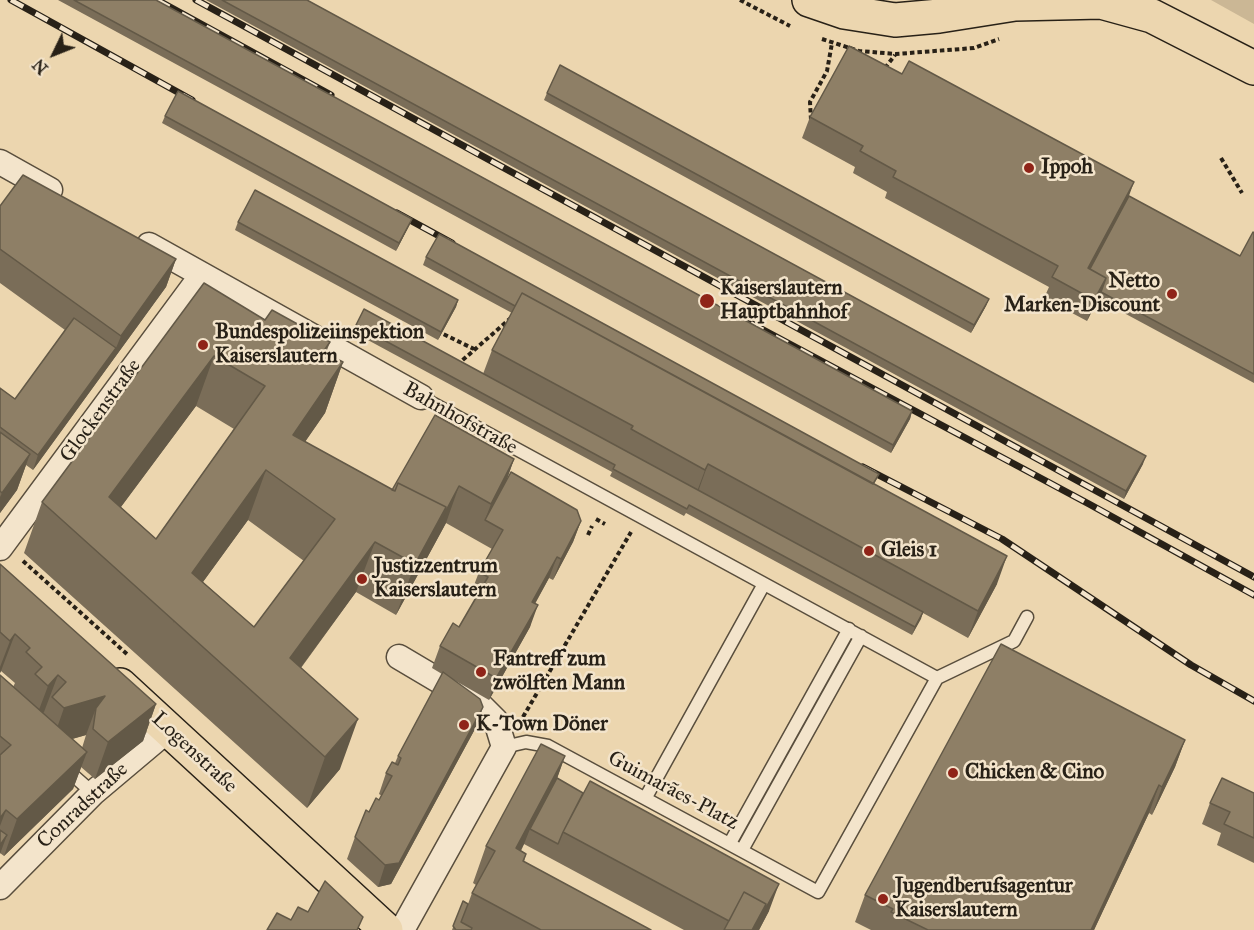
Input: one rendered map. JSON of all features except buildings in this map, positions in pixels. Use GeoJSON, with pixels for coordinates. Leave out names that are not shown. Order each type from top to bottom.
{"type":"FeatureCollection","features":[{"type":"Feature","properties":{"kind":"main road"},"geometry":{"type":"LineString","coordinates":[[801,13],[844,12],[895,20],[1014,4],[1101,2],[1152,16],[1254,68]]}},
{"type":"Feature","properties":{"kind":"main road","name":"Logenstraße"},"geometry":{"type":"LineString","coordinates":[[98,666],[386,930]]}},
{"type":"Feature","properties":{"kind":"street"},"geometry":{"type":"LineString","coordinates":[[0,162],[71,202]]}},
{"type":"Feature","properties":{"kind":"street","name":"Bahnhofstraße"},"geometry":{"type":"LineString","coordinates":[[131,235],[421,397]]}},
{"type":"Feature","properties":{"kind":"street","name":"Glockenstraße"},"geometry":{"type":"LineString","coordinates":[[0,548],[202,275]]}},
{"type":"Feature","properties":{"kind":"street"},"geometry":{"type":"LineString","coordinates":[[399,657],[480,705],[496,721],[504,747],[402,930]]}},
{"type":"Feature","properties":{"kind":"street","name":"Conradstraße"},"geometry":{"type":"LineString","coordinates":[[0,887],[93,793],[169,729]]}},
{"type":"Feature","properties":{"kind":"lane","name":"Bahnhofstraße"},"geometry":{"type":"LineString","coordinates":[[421,397],[764,584]]}},
{"type":"Feature","properties":{"kind":"lane"},"geometry":{"type":"LineString","coordinates":[[646,797],[764,584],[937,678],[1014,641],[1027,617]]}},
{"type":"Feature","properties":{"kind":"lane"},"geometry":{"type":"LineString","coordinates":[[730,843],[849,629]]}},
{"type":"Feature","properties":{"kind":"lane"},"geometry":{"type":"LineString","coordinates":[[742,850],[861,636]]}},
{"type":"Feature","properties":{"kind":"lane","name":"Guimarães-Platz"},"geometry":{"type":"LineString","coordinates":[[504,747],[525,742],[548,746],[818,892],[937,678]]}},
{"type":"Feature","properties":{"kind":"lane"},"geometry":{"type":"LineString","coordinates":[[59,764],[93,793]]}},
{"type":"Feature","properties":{"kind":"path"},"geometry":{"type":"LineString","coordinates":[[740,0],[801,13]]}},
{"type":"Feature","properties":{"kind":"path"},"geometry":{"type":"LineString","coordinates":[[812,36],[877,54],[896,54],[975,48],[1008,35]]}},
{"type":"Feature","properties":{"kind":"path"},"geometry":{"type":"LineString","coordinates":[[811,121],[810,102],[826,71],[832,43]]}},
{"type":"Feature","properties":{"kind":"path"},"geometry":{"type":"LineString","coordinates":[[878,76],[896,54]]}},
{"type":"Feature","properties":{"kind":"path"},"geometry":{"type":"LineString","coordinates":[[1221,158],[1242,193]]}},
{"type":"Feature","properties":{"kind":"path"},"geometry":{"type":"LineString","coordinates":[[421,397],[511,316],[520,321]]}},
{"type":"Feature","properties":{"kind":"path"},"geometry":{"type":"LineString","coordinates":[[435,330],[474,349]]}},
{"type":"Feature","properties":{"kind":"path"},"geometry":{"type":"LineString","coordinates":[[524,715],[640,517]]}},
{"type":"Feature","properties":{"kind":"path"},"geometry":{"type":"LineString","coordinates":[[596,519],[605,524]]}},
{"type":"Feature","properties":{"kind":"path"},"geometry":{"type":"LineString","coordinates":[[588,535],[592,526]]}},
{"type":"Feature","properties":{"kind":"shaded area"},"geometry":{"type":"Polygon","coordinates":[[[1211,0],[1254,0],[1254,24],[1211,0]]]}},
{"type":"Feature","properties":{"kind":"railway"},"geometry":{"type":"LineString","coordinates":[[11,0],[192,100]]}},
{"type":"Feature","properties":{"kind":"railway"},"geometry":{"type":"LineString","coordinates":[[157,0],[331,95]]}},
{"type":"Feature","properties":{"kind":"railway"},"geometry":{"type":"LineString","coordinates":[[196,0],[1254,577]]}},
{"type":"Feature","properties":{"kind":"railway"},"geometry":{"type":"LineString","coordinates":[[397,213],[452,243]]}},
{"type":"Feature","properties":{"kind":"railway"},"geometry":{"type":"LineString","coordinates":[[726,310],[1254,595]]}},
{"type":"Feature","properties":{"kind":"railway"},"geometry":{"type":"LineString","coordinates":[[863,467],[1002,539],[1191,665],[1254,701]]}},
{"type":"Feature","properties":{"kind":"place","name":"Ippoh"},"geometry":{"type":"Point","coordinates":[1029,168]}},
{"type":"Feature","properties":{"kind":"place","name":"Netto Marken-Discount"},"geometry":{"type":"Point","coordinates":[1172,294]}},
{"type":"Feature","properties":{"kind":"place","name":"Kaiserslautern Hauptbahnhof"},"geometry":{"type":"Point","coordinates":[707,301]}},
{"type":"Feature","properties":{"kind":"place","name":"Bundespolizeiinspektion Kaiserslautern"},"geometry":{"type":"Point","coordinates":[203,345]}},
{"type":"Feature","properties":{"kind":"place","name":"Gleis 1"},"geometry":{"type":"Point","coordinates":[869,551]}},
{"type":"Feature","properties":{"kind":"place","name":"Justizzentrum Kaiserslautern"},"geometry":{"type":"Point","coordinates":[362,579]}},
{"type":"Feature","properties":{"kind":"place","name":"Fantreff zum zwölften Mann"},"geometry":{"type":"Point","coordinates":[481,672]}},
{"type":"Feature","properties":{"kind":"place","name":"K-Town Döner"},"geometry":{"type":"Point","coordinates":[464,725]}},
{"type":"Feature","properties":{"kind":"place","name":"Chicken & Cino"},"geometry":{"type":"Point","coordinates":[953,773]}},
{"type":"Feature","properties":{"kind":"place","name":"Jugendberufsagentur Kaiserslautern"},"geometry":{"type":"Point","coordinates":[883,899]}}]}
